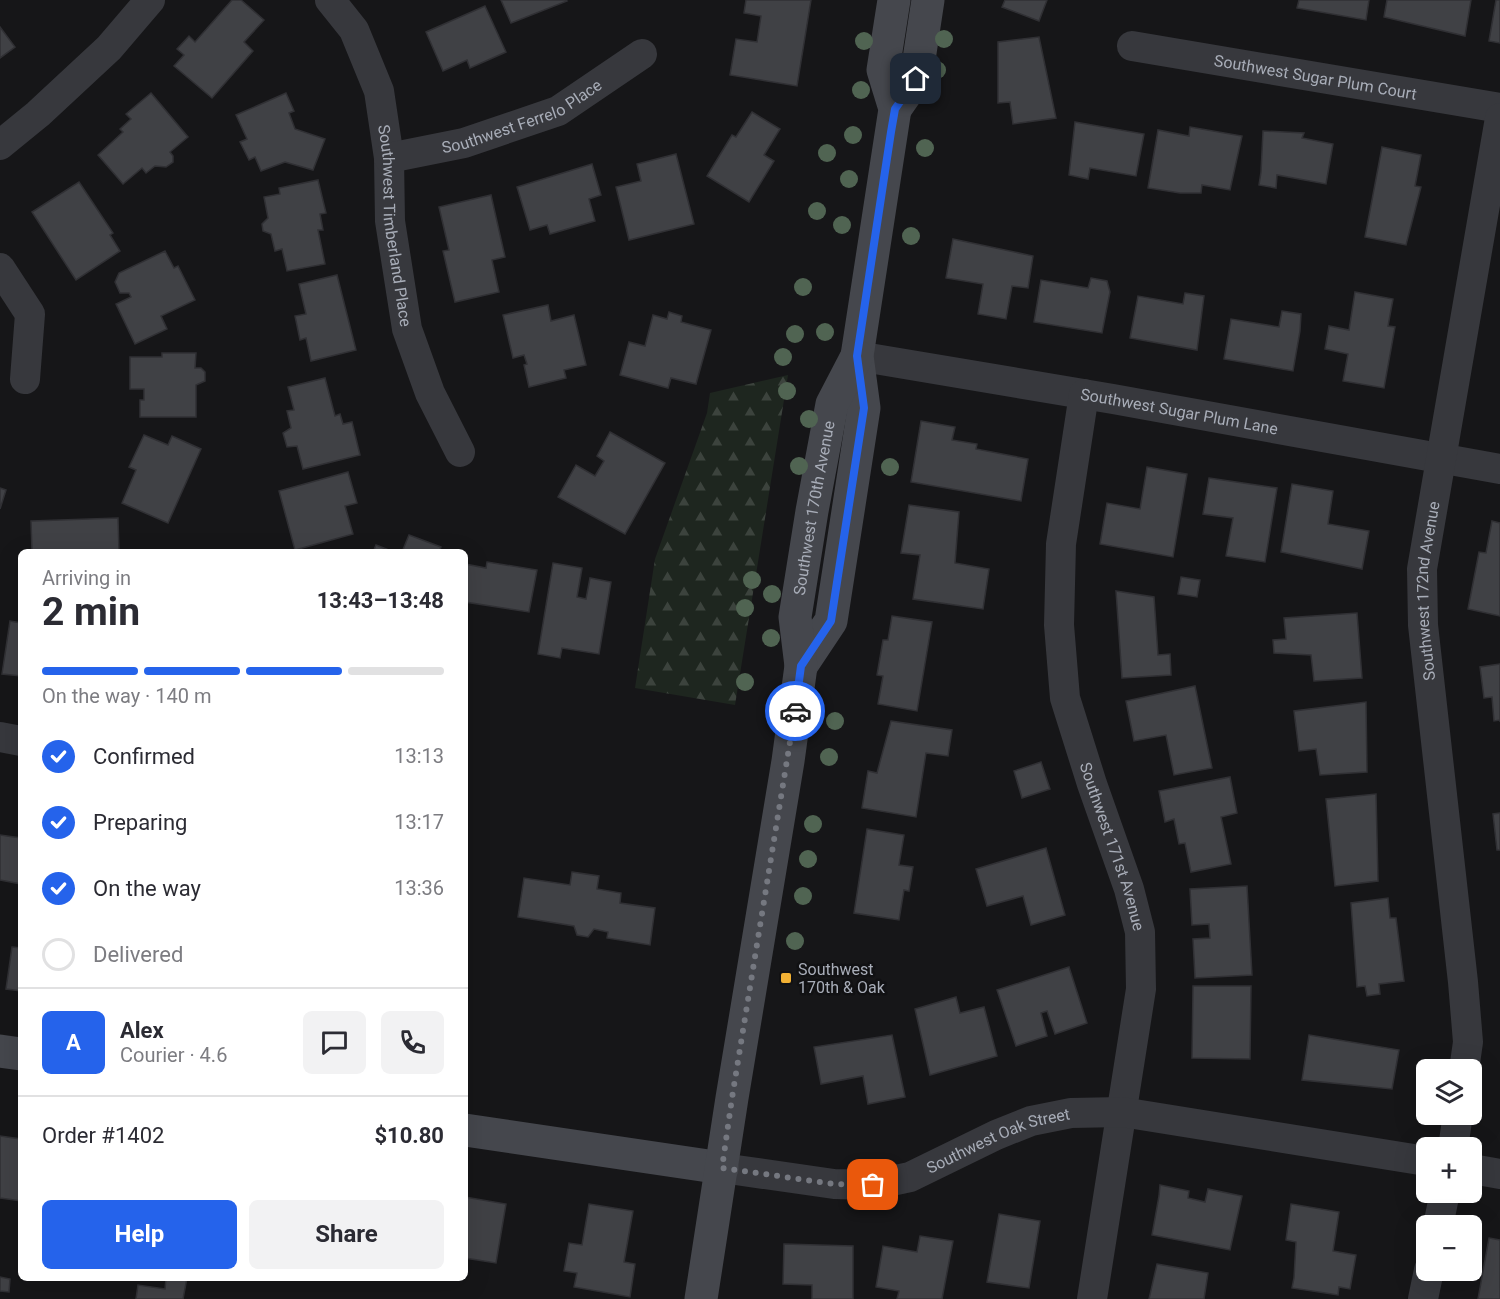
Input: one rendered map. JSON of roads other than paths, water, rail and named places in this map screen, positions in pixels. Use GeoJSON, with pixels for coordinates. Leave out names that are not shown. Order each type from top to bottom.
{"type":"FeatureCollection","features":[{"type":"Feature","properties":{"kind":"main road","name":"Southwest 170th Avenue"},"geometry":{"type":"LineString","coordinates":[[701,1299],[788,761],[801,666],[831,621],[864,408],[857,356],[895,109],[884,70],[894,0]]}},
{"type":"Feature","properties":{"kind":"main road","name":"Southwest 170th Avenue"},"geometry":{"type":"LineString","coordinates":[[895,109],[916,79],[928,0]]}},
{"type":"Feature","properties":{"kind":"main road"},"geometry":{"type":"LineString","coordinates":[[0,1051],[18,1054]]}},
{"type":"Feature","properties":{"kind":"main road","name":"Southwest Oak Street"},"geometry":{"type":"LineString","coordinates":[[468,1130],[722,1168]]}},
{"type":"Feature","properties":{"kind":"street"},"geometry":{"type":"LineString","coordinates":[[0,145],[38,114],[110,48],[150,0]]}},
{"type":"Feature","properties":{"kind":"street","name":"Southwest Timberland Place"},"geometry":{"type":"LineString","coordinates":[[330,0],[354,30],[379,91],[389,158],[390,221],[407,328],[430,393],[460,452]]}},
{"type":"Feature","properties":{"kind":"street","name":"Southwest Sugar Plum Court"},"geometry":{"type":"LineString","coordinates":[[1132,46],[1500,108]]}},
{"type":"Feature","properties":{"kind":"street","name":"Southwest Ferrelo Place"},"geometry":{"type":"LineString","coordinates":[[389,158],[464,143],[558,111],[642,54]]}},
{"type":"Feature","properties":{"kind":"street","name":"Southwest 172nd Avenue"},"geometry":{"type":"LineString","coordinates":[[1466,1059],[1468,1042],[1463,982],[1423,625],[1422,569],[1500,118]]}},
{"type":"Feature","properties":{"kind":"street"},"geometry":{"type":"LineString","coordinates":[[0,268],[30,314],[25,379]]}},
{"type":"Feature","properties":{"kind":"street","name":"Southwest Sugar Plum Lane"},"geometry":{"type":"LineString","coordinates":[[857,356],[1084,394],[1500,469]]}},
{"type":"Feature","properties":{"kind":"street","name":"Southwest 171st Avenue"},"geometry":{"type":"LineString","coordinates":[[1084,394],[1061,544],[1059,625],[1065,698],[1092,784],[1130,889],[1140,932],[1141,989],[1092,1299]]}},
{"type":"Feature","properties":{"kind":"street"},"geometry":{"type":"LineString","coordinates":[[0,737],[18,740]]}},
{"type":"Feature","properties":{"kind":"street","name":"Southwest Oak Street"},"geometry":{"type":"LineString","coordinates":[[722,1168],[834,1184],[873,1185],[910,1177],[996,1135],[1031,1121],[1071,1113],[1122,1112],[1416,1159]]}},
{"type":"Feature","properties":{"kind":"street"},"geometry":{"type":"LineString","coordinates":[[1482,1171],[1500,1174]]}},
{"type":"Feature","properties":{"kind":"street"},"geometry":{"type":"LineString","coordinates":[[1423,1299],[1427,1281]]}},
{"type":"Feature","properties":{"kind":"place","name":"Southwest 170th & Oak"},"geometry":{"type":"Point","coordinates":[786,978]}}]}
